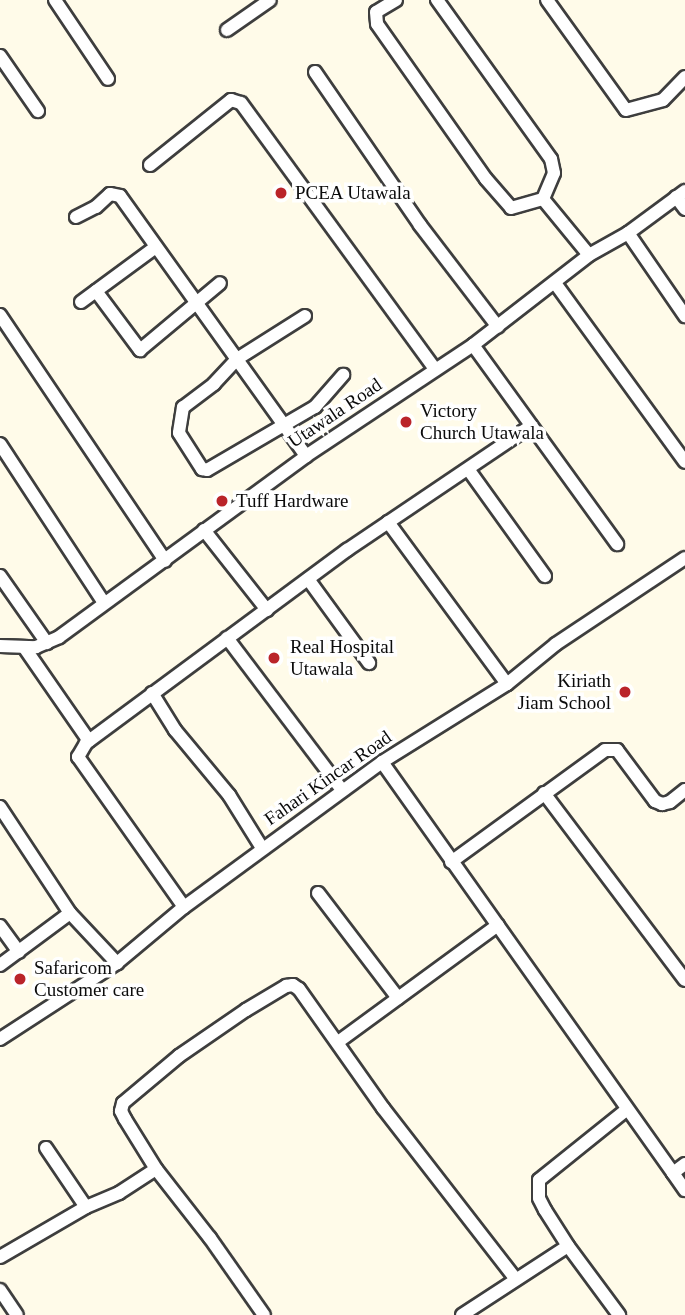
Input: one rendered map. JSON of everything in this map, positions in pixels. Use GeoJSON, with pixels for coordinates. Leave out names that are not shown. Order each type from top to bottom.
{"type":"FeatureCollection","features":[{"type":"Feature","properties":{"kind":"street"},"geometry":{"type":"LineString","coordinates":[[55,0],[108,79]]}},
{"type":"Feature","properties":{"kind":"street"},"geometry":{"type":"LineString","coordinates":[[227,30],[270,0]]}},
{"type":"Feature","properties":{"kind":"street"},"geometry":{"type":"LineString","coordinates":[[396,0],[376,12],[377,24],[486,179],[511,208],[542,199],[554,173],[551,159],[437,0]]}},
{"type":"Feature","properties":{"kind":"street"},"geometry":{"type":"LineString","coordinates":[[547,0],[626,110],[663,100],[685,77]]}},
{"type":"Feature","properties":{"kind":"street"},"geometry":{"type":"LineString","coordinates":[[0,56],[38,110]]}},
{"type":"Feature","properties":{"kind":"street"},"geometry":{"type":"LineString","coordinates":[[314,72],[419,225],[498,327]]}},
{"type":"Feature","properties":{"kind":"street"},"geometry":{"type":"LineString","coordinates":[[150,165],[230,100],[241,103],[435,369]]}},
{"type":"Feature","properties":{"kind":"street"},"geometry":{"type":"LineString","coordinates":[[76,217],[114,193],[120,196],[306,456]]}},
{"type":"Feature","properties":{"kind":"street"},"geometry":{"type":"LineString","coordinates":[[680,194],[685,209]]}},
{"type":"Feature","properties":{"kind":"street","name":"Utawala Road"},"geometry":{"type":"LineString","coordinates":[[0,646],[24,647],[47,643],[165,561],[306,456],[473,345],[589,255],[628,233],[680,194]]}},
{"type":"Feature","properties":{"kind":"street"},"geometry":{"type":"LineString","coordinates":[[542,199],[589,255]]}},
{"type":"Feature","properties":{"kind":"street"},"geometry":{"type":"LineString","coordinates":[[628,233],[685,316]]}},
{"type":"Feature","properties":{"kind":"street"},"geometry":{"type":"LineString","coordinates":[[81,302],[156,247]]}},
{"type":"Feature","properties":{"kind":"street"},"geometry":{"type":"LineString","coordinates":[[96,291],[140,350],[220,283]]}},
{"type":"Feature","properties":{"kind":"street"},"geometry":{"type":"LineString","coordinates":[[555,284],[685,462]]}},
{"type":"Feature","properties":{"kind":"street"},"geometry":{"type":"LineString","coordinates":[[0,315],[165,561]]}},
{"type":"Feature","properties":{"kind":"street"},"geometry":{"type":"LineString","coordinates":[[305,316],[237,359],[214,384],[183,407],[179,433],[202,469],[207,470],[314,407],[343,375]]}},
{"type":"Feature","properties":{"kind":"street"},"geometry":{"type":"LineString","coordinates":[[473,345],[617,544]]}},
{"type":"Feature","properties":{"kind":"street"},"geometry":{"type":"LineString","coordinates":[[184,906],[78,757],[89,741],[307,579],[531,425]]}},
{"type":"Feature","properties":{"kind":"street"},"geometry":{"type":"LineString","coordinates":[[1,446],[104,603]]}},
{"type":"Feature","properties":{"kind":"street"},"geometry":{"type":"LineString","coordinates":[[468,469],[545,576]]}},
{"type":"Feature","properties":{"kind":"street"},"geometry":{"type":"LineString","coordinates":[[388,522],[507,684]]}},
{"type":"Feature","properties":{"kind":"street"},"geometry":{"type":"LineString","coordinates":[[204,530],[267,610]]}},
{"type":"Feature","properties":{"kind":"street","name":"Fahari Kincar Road"},"geometry":{"type":"LineString","coordinates":[[0,1039],[117,963],[184,906],[342,790],[507,684],[556,644],[685,558]]}},
{"type":"Feature","properties":{"kind":"street"},"geometry":{"type":"LineString","coordinates":[[0,576],[47,643]]}},
{"type":"Feature","properties":{"kind":"street"},"geometry":{"type":"LineString","coordinates":[[307,579],[369,663]]}},
{"type":"Feature","properties":{"kind":"street"},"geometry":{"type":"LineString","coordinates":[[227,638],[342,790]]}},
{"type":"Feature","properties":{"kind":"street"},"geometry":{"type":"LineString","coordinates":[[24,647],[89,741]]}},
{"type":"Feature","properties":{"kind":"street"},"geometry":{"type":"LineString","coordinates":[[152,693],[176,730],[229,795],[262,848]]}},
{"type":"Feature","properties":{"kind":"street"},"geometry":{"type":"LineString","coordinates":[[451,862],[604,750],[617,750],[655,801],[662,804],[670,802],[685,790]]}},
{"type":"Feature","properties":{"kind":"street"},"geometry":{"type":"LineString","coordinates":[[382,762],[685,1190]]}},
{"type":"Feature","properties":{"kind":"street"},"geometry":{"type":"LineString","coordinates":[[544,793],[685,980]]}},
{"type":"Feature","properties":{"kind":"street"},"geometry":{"type":"LineString","coordinates":[[0,807],[70,913],[117,963]]}},
{"type":"Feature","properties":{"kind":"street"},"geometry":{"type":"LineString","coordinates":[[318,893],[398,998]]}},
{"type":"Feature","properties":{"kind":"street"},"geometry":{"type":"LineString","coordinates":[[0,965],[70,913]]}},
{"type":"Feature","properties":{"kind":"street"},"geometry":{"type":"LineString","coordinates":[[338,1042],[498,925]]}},
{"type":"Feature","properties":{"kind":"street"},"geometry":{"type":"LineString","coordinates":[[0,926],[19,952]]}},
{"type":"Feature","properties":{"kind":"street"},"geometry":{"type":"LineString","coordinates":[[264,1315],[210,1238],[156,1169],[121,1111],[123,1103],[179,1056],[286,986],[299,989],[383,1108],[515,1278]]}},
{"type":"Feature","properties":{"kind":"street"},"geometry":{"type":"LineString","coordinates":[[619,1315],[545,1210],[539,1198],[539,1181],[626,1110]]}},
{"type":"Feature","properties":{"kind":"street"},"geometry":{"type":"LineString","coordinates":[[46,1148],[86,1207]]}},
{"type":"Feature","properties":{"kind":"street"},"geometry":{"type":"LineString","coordinates":[[673,1173],[685,1164]]}},
{"type":"Feature","properties":{"kind":"street"},"geometry":{"type":"LineString","coordinates":[[0,1257],[86,1207],[119,1194],[156,1169]]}},
{"type":"Feature","properties":{"kind":"street"},"geometry":{"type":"LineString","coordinates":[[462,1315],[568,1246]]}},
{"type":"Feature","properties":{"kind":"street"},"geometry":{"type":"LineString","coordinates":[[0,1290],[18,1315]]}},
{"type":"Feature","properties":{"kind":"place","name":"PCEA Utawala"},"geometry":{"type":"Point","coordinates":[281,193]}},
{"type":"Feature","properties":{"kind":"place","name":"Victory Church Utawala"},"geometry":{"type":"Point","coordinates":[406,422]}},
{"type":"Feature","properties":{"kind":"place","name":"Tuff Hardware"},"geometry":{"type":"Point","coordinates":[222,501]}},
{"type":"Feature","properties":{"kind":"place","name":"Real Hospital Utawala"},"geometry":{"type":"Point","coordinates":[274,658]}},
{"type":"Feature","properties":{"kind":"place","name":"Kiriath Jiam School"},"geometry":{"type":"Point","coordinates":[625,692]}},
{"type":"Feature","properties":{"kind":"place","name":"Safaricom Customer care"},"geometry":{"type":"Point","coordinates":[20,979]}}]}
